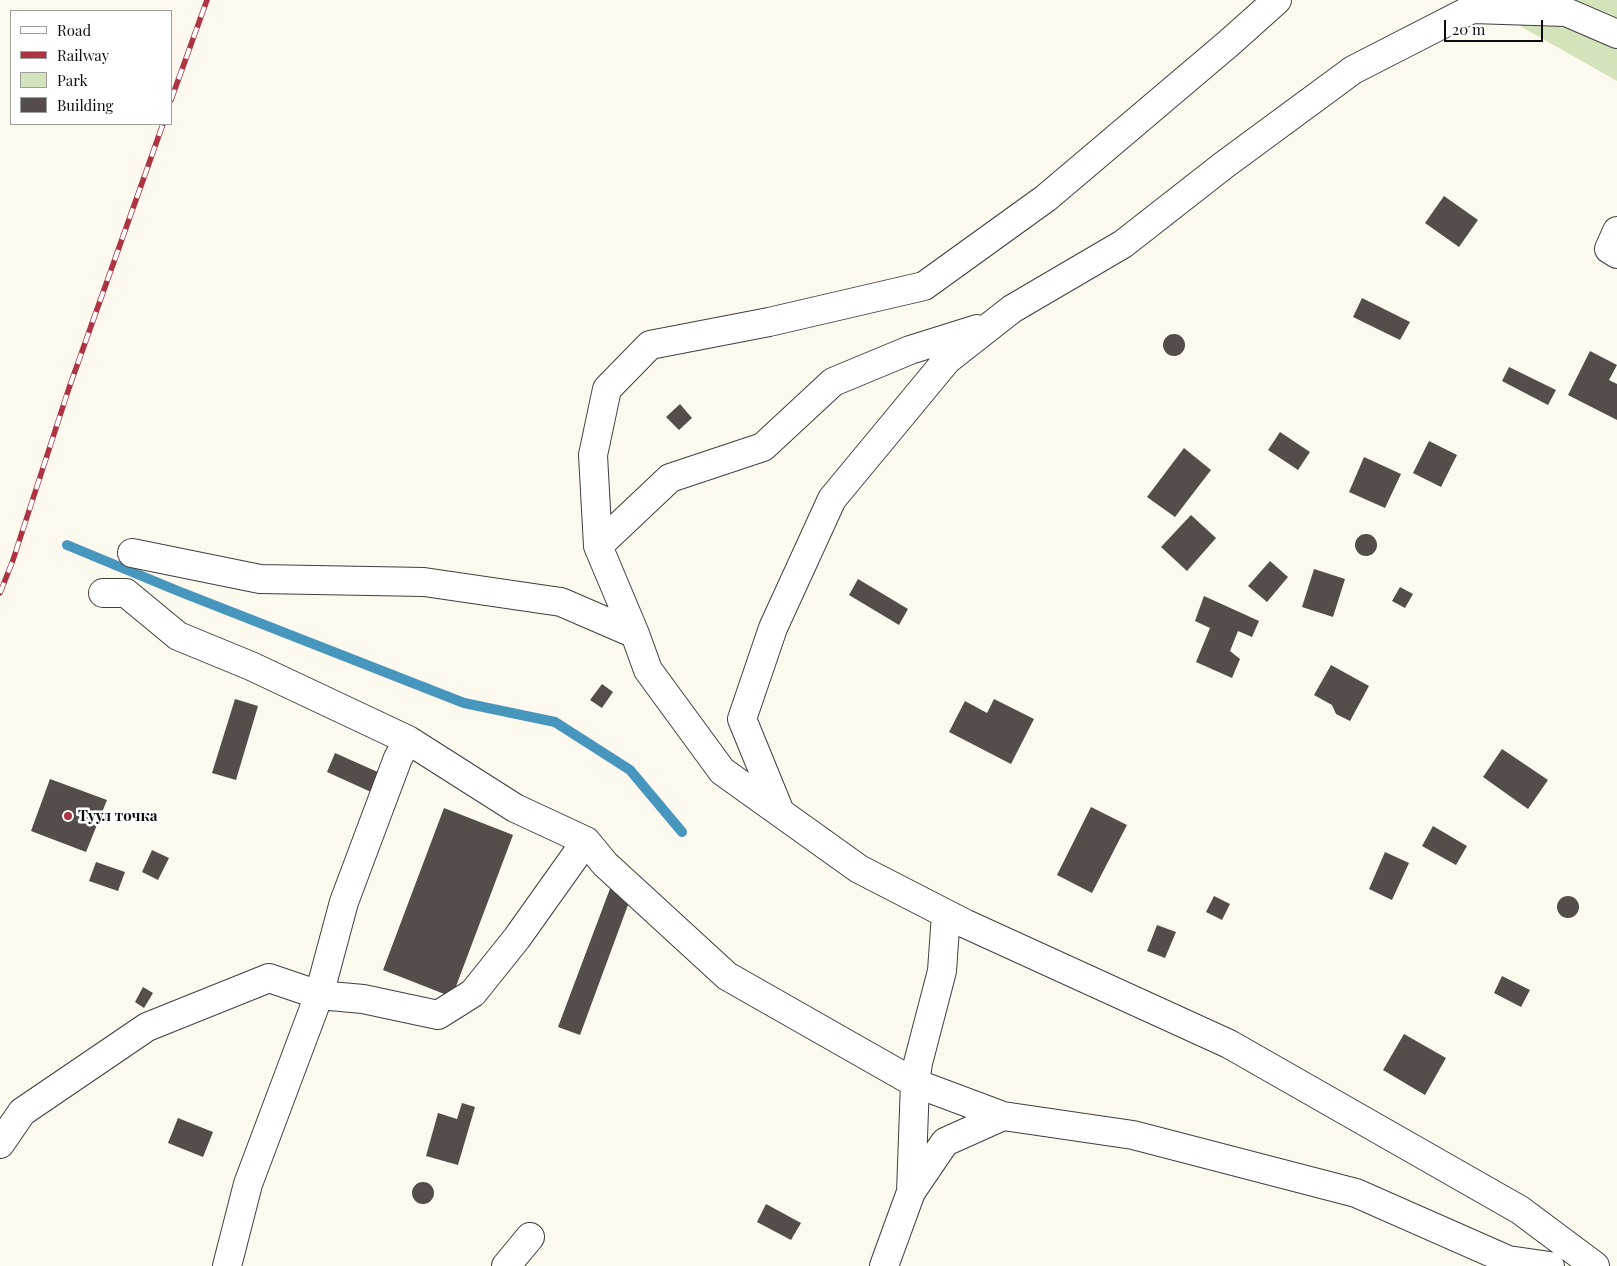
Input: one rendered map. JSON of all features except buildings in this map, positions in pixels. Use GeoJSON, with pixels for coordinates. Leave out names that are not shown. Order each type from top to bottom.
{"type":"FeatureCollection","features":[{"type":"Feature","properties":{"kind":"street"},"geometry":{"type":"LineString","coordinates":[[1277,0],[1229,44],[1046,198],[924,286],[769,322],[650,345],[607,389],[593,455],[598,546],[648,670],[722,771],[859,869],[946,914],[1229,1044],[1520,1210],[1595,1266]]}},
{"type":"Feature","properties":{"kind":"street"},"geometry":{"type":"LineString","coordinates":[[780,812],[742,719],[773,628],[832,499],[947,360],[1012,309],[1123,244],[1224,165],[1353,70],[1472,9],[1566,12],[1617,34]]}},
{"type":"Feature","properties":{"kind":"street"},"geometry":{"type":"LineString","coordinates":[[1617,231],[1609,249],[1617,254]]}},
{"type":"Feature","properties":{"kind":"street"},"geometry":{"type":"LineString","coordinates":[[598,546],[670,478],[763,448],[833,382],[910,350],[992,324]]}},
{"type":"Feature","properties":{"kind":"street"},"geometry":{"type":"LineString","coordinates":[[132,552],[260,579],[424,582],[561,602],[635,634]]}},
{"type":"Feature","properties":{"kind":"street"},"geometry":{"type":"LineString","coordinates":[[104,593],[126,593],[178,636],[320,698],[408,740],[515,808],[586,841],[605,864],[727,976],[915,1083],[1003,1116],[1133,1135],[1356,1193],[1508,1260],[1550,1266]]}},
{"type":"Feature","properties":{"kind":"street"},"geometry":{"type":"LineString","coordinates":[[227,1266],[248,1184],[319,994],[344,902],[398,758],[408,740]]}},
{"type":"Feature","properties":{"kind":"street"},"geometry":{"type":"LineString","coordinates":[[0,1144],[22,1112],[147,1027],[269,978],[319,994],[363,999],[438,1015],[472,993],[517,938],[586,841]]}},
{"type":"Feature","properties":{"kind":"street"},"geometry":{"type":"LineString","coordinates":[[911,1192],[915,1083],[918,1063],[942,970],[946,914]]}},
{"type":"Feature","properties":{"kind":"street"},"geometry":{"type":"LineString","coordinates":[[884,1266],[911,1192],[945,1142],[1003,1116]]}},
{"type":"Feature","properties":{"kind":"street"},"geometry":{"type":"LineString","coordinates":[[506,1266],[530,1237]]}},
{"type":"Feature","properties":{"kind":"green space"},"geometry":{"type":"Polygon","coordinates":[[[1474,0],[1617,0],[1617,81],[1474,0]]]}},
{"type":"Feature","properties":{"kind":"waterway"},"geometry":{"type":"LineString","coordinates":[[67,545],[178,591],[464,703],[555,722],[630,770],[682,832]]}},
{"type":"Feature","properties":{"kind":"railway"},"geometry":{"type":"LineString","coordinates":[[172,97],[207,0]]}},
{"type":"Feature","properties":{"kind":"railway"},"geometry":{"type":"LineString","coordinates":[[0,593],[13,560],[69,388],[163,125]]}},
{"type":"Feature","properties":{"kind":"place","name":"Туул точка"},"geometry":{"type":"Point","coordinates":[68,816]}}]}
